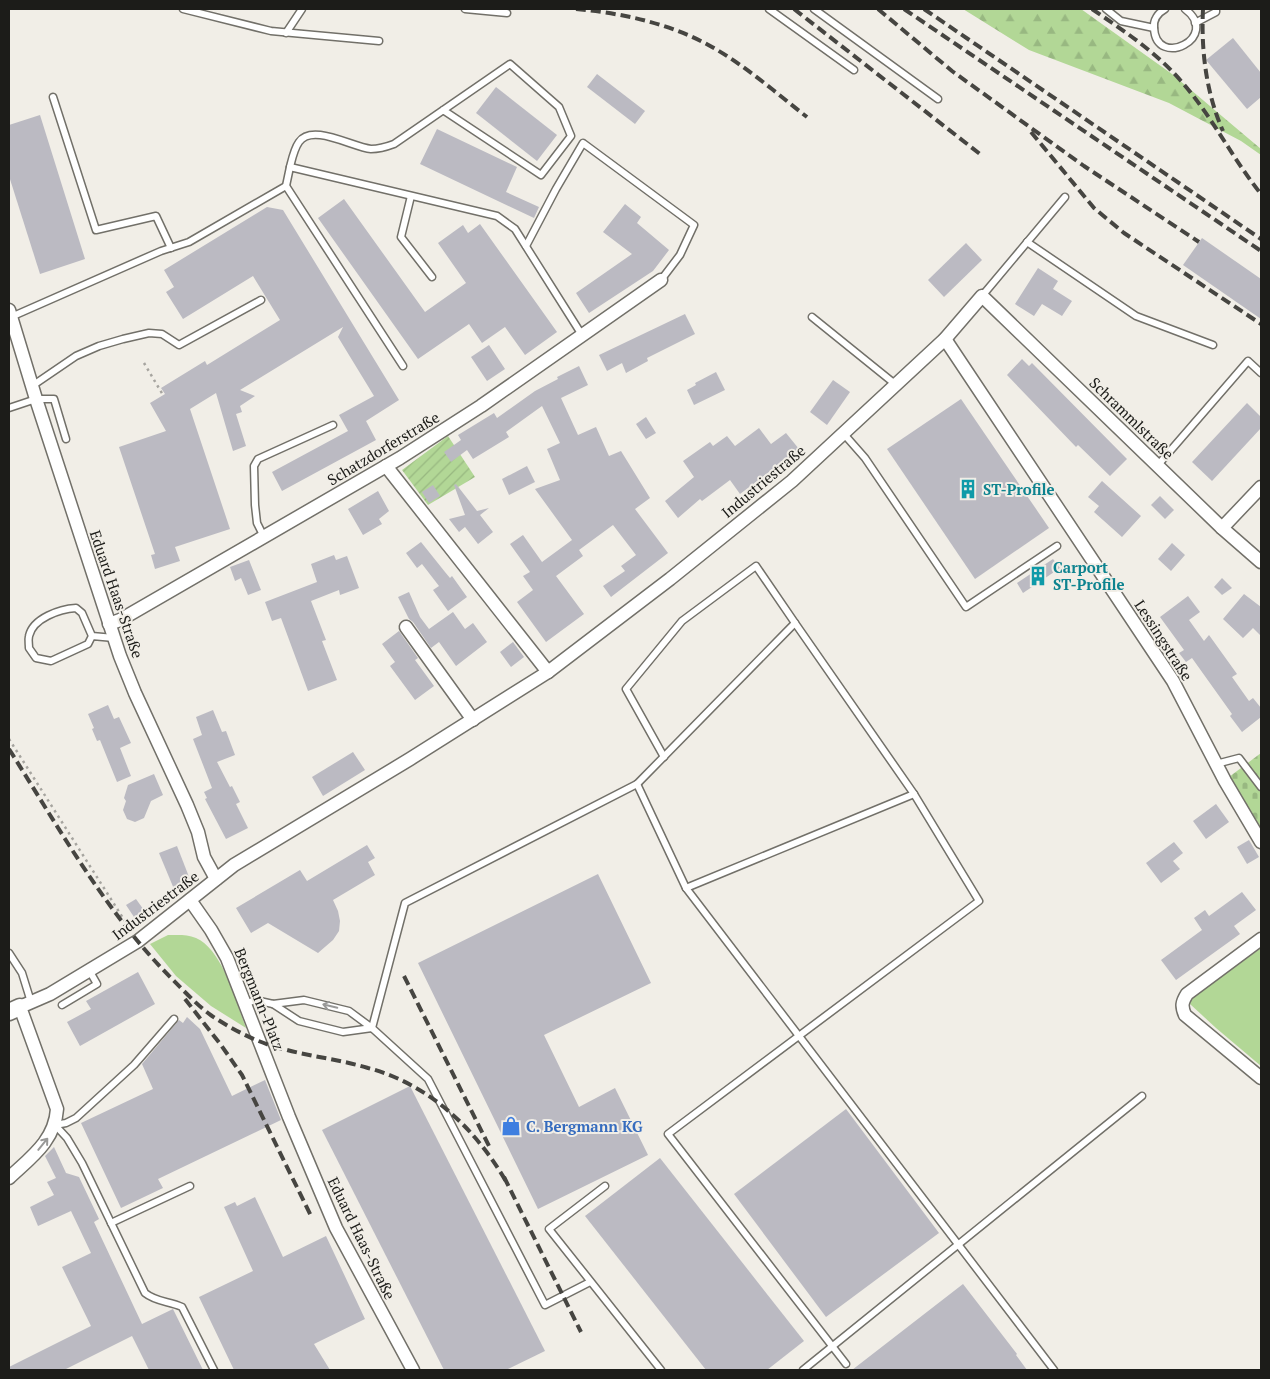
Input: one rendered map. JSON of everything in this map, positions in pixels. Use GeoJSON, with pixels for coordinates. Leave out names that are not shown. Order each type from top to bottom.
{"type":"FeatureCollection","features":[{"type":"Feature","properties":{"kind":"street","name":"Schatzdorferstraße"},"geometry":{"type":"LineString","coordinates":[[109,624],[120,620],[386,466],[481,406],[662,280]]}},
{"type":"Feature","properties":{"kind":"street","name":"Industriestraße"},"geometry":{"type":"LineString","coordinates":[[20,1007],[50,994],[138,941],[234,865],[473,720],[548,672],[792,481],[945,339],[982,296]]}},
{"type":"Feature","properties":{"kind":"street","name":"Schrammlstraße"},"geometry":{"type":"LineString","coordinates":[[982,296],[1222,528],[1261,562]]}},
{"type":"Feature","properties":{"kind":"street","name":"Eduard Haas-Straße"},"geometry":{"type":"LineString","coordinates":[[10,313],[114,638],[136,693],[194,823],[204,857],[216,880]]}},
{"type":"Feature","properties":{"kind":"street","name":"Lessingstraße"},"geometry":{"type":"LineString","coordinates":[[945,339],[1173,681],[1216,764],[1261,842]]}},
{"type":"Feature","properties":{"kind":"street"},"geometry":{"type":"LineString","coordinates":[[386,466],[548,672]]}},
{"type":"Feature","properties":{"kind":"street"},"geometry":{"type":"LineString","coordinates":[[1222,528],[1261,487]]}},
{"type":"Feature","properties":{"kind":"street"},"geometry":{"type":"LineString","coordinates":[[406,627],[473,720]]}},
{"type":"Feature","properties":{"kind":"street","name":"Bergmann-Platz"},"geometry":{"type":"LineString","coordinates":[[190,900],[211,930],[227,958],[289,1117]]}},
{"type":"Feature","properties":{"kind":"street"},"geometry":{"type":"LineString","coordinates":[[1261,939],[1188,994],[1182,1002],[1185,1015],[1261,1078]]}},
{"type":"Feature","properties":{"kind":"street"},"geometry":{"type":"LineString","coordinates":[[9,1178],[41,1148],[55,1125],[57,1110],[20,1007]]}},
{"type":"Feature","properties":{"kind":"street","name":"Eduard Haas-Straße"},"geometry":{"type":"LineString","coordinates":[[289,1117],[336,1228],[413,1370]]}},
{"type":"Feature","properties":{"kind":"lane"},"geometry":{"type":"LineString","coordinates":[[183,9],[271,31],[379,41]]}},
{"type":"Feature","properties":{"kind":"lane"},"geometry":{"type":"LineString","coordinates":[[286,32],[302,9]]}},
{"type":"Feature","properties":{"kind":"lane"},"geometry":{"type":"LineString","coordinates":[[466,9],[507,13]]}},
{"type":"Feature","properties":{"kind":"lane"},"geometry":{"type":"LineString","coordinates":[[770,9],[854,70]]}},
{"type":"Feature","properties":{"kind":"lane"},"geometry":{"type":"LineString","coordinates":[[814,9],[938,99]]}},
{"type":"Feature","properties":{"kind":"lane"},"geometry":{"type":"LineString","coordinates":[[1106,9],[1122,21],[1154,28]]}},
{"type":"Feature","properties":{"kind":"lane"},"geometry":{"type":"LineString","coordinates":[[1165,9],[1156,18],[1154,28],[1156,37],[1166,47],[1180,48],[1192,40],[1195,33],[1195,24],[1190,14],[1184,9]]}},
{"type":"Feature","properties":{"kind":"lane"},"geometry":{"type":"LineString","coordinates":[[1195,24],[1216,12],[1216,9]]}},
{"type":"Feature","properties":{"kind":"lane"},"geometry":{"type":"LineString","coordinates":[[403,366],[286,186],[298,142],[306,135],[316,134],[360,147],[385,148],[394,144],[443,110],[510,64],[559,107],[571,136],[542,175],[443,110]]}},
{"type":"Feature","properties":{"kind":"lane"},"geometry":{"type":"LineString","coordinates":[[53,97],[96,230],[156,216],[171,248]]}},
{"type":"Feature","properties":{"kind":"lane"},"geometry":{"type":"LineString","coordinates":[[526,246],[583,143],[694,225],[680,255],[662,280]]}},
{"type":"Feature","properties":{"kind":"lane"},"geometry":{"type":"LineString","coordinates":[[290,167],[497,216],[515,229],[582,335]]}},
{"type":"Feature","properties":{"kind":"lane"},"geometry":{"type":"LineString","coordinates":[[10,313],[189,242],[286,186]]}},
{"type":"Feature","properties":{"kind":"lane"},"geometry":{"type":"LineString","coordinates":[[411,196],[401,237],[432,277]]}},
{"type":"Feature","properties":{"kind":"lane"},"geometry":{"type":"LineString","coordinates":[[982,296],[1065,197]]}},
{"type":"Feature","properties":{"kind":"lane"},"geometry":{"type":"LineString","coordinates":[[1027,242],[1136,316],[1213,345]]}},
{"type":"Feature","properties":{"kind":"lane"},"geometry":{"type":"LineString","coordinates":[[32,386],[76,356],[99,346],[148,333],[162,334],[179,345],[260,300]]}},
{"type":"Feature","properties":{"kind":"lane"},"geometry":{"type":"LineString","coordinates":[[812,317],[895,384]]}},
{"type":"Feature","properties":{"kind":"lane"},"geometry":{"type":"LineString","coordinates":[[1158,465],[1248,361],[1261,373]]}},
{"type":"Feature","properties":{"kind":"lane"},"geometry":{"type":"LineString","coordinates":[[9,408],[36,399],[54,399],[66,439]]}},
{"type":"Feature","properties":{"kind":"lane"},"geometry":{"type":"LineString","coordinates":[[264,537],[257,523],[255,505],[254,466],[258,459],[333,425]]}},
{"type":"Feature","properties":{"kind":"lane"},"geometry":{"type":"LineString","coordinates":[[843,433],[865,458],[966,607],[1057,546]]}},
{"type":"Feature","properties":{"kind":"lane"},"geometry":{"type":"LineString","coordinates":[[664,757],[626,689],[682,620],[756,566],[914,794],[980,901],[668,1134],[846,1364]]}},
{"type":"Feature","properties":{"kind":"lane"},"geometry":{"type":"LineString","coordinates":[[68,608],[76,608],[82,613],[92,636],[88,644],[50,661],[36,658],[28,648],[29,634],[38,623],[50,614],[68,608]]}},
{"type":"Feature","properties":{"kind":"lane"},"geometry":{"type":"LineString","coordinates":[[372,1028],[405,902],[637,784],[795,623]]}},
{"type":"Feature","properties":{"kind":"lane"},"geometry":{"type":"LineString","coordinates":[[92,636],[114,638]]}},
{"type":"Feature","properties":{"kind":"lane"},"geometry":{"type":"LineString","coordinates":[[1216,764],[1239,758],[1261,787]]}},
{"type":"Feature","properties":{"kind":"lane"},"geometry":{"type":"LineString","coordinates":[[637,784],[686,888],[1054,1370]]}},
{"type":"Feature","properties":{"kind":"lane"},"geometry":{"type":"LineString","coordinates":[[686,888],[914,794]]}},
{"type":"Feature","properties":{"kind":"lane"},"geometry":{"type":"LineString","coordinates":[[9,953],[22,974],[20,1007]]}},
{"type":"Feature","properties":{"kind":"lane"},"geometry":{"type":"LineString","coordinates":[[62,1005],[97,984],[89,970]]}},
{"type":"Feature","properties":{"kind":"lane"},"geometry":{"type":"LineString","coordinates":[[245,1004],[255,1000],[273,1004],[304,1000],[349,1011],[372,1028],[428,1079],[545,1305],[590,1282]]}},
{"type":"Feature","properties":{"kind":"lane"},"geometry":{"type":"LineString","coordinates":[[273,1004],[299,1021],[337,1031],[344,1032],[372,1028]]}},
{"type":"Feature","properties":{"kind":"lane"},"geometry":{"type":"LineString","coordinates":[[55,1125],[66,1123],[76,1118],[127,1072],[174,1018]]}},
{"type":"Feature","properties":{"kind":"lane"},"geometry":{"type":"LineString","coordinates":[[803,1370],[1142,1096]]}},
{"type":"Feature","properties":{"kind":"lane"},"geometry":{"type":"LineString","coordinates":[[55,1125],[67,1138],[82,1163],[145,1293],[156,1300],[175,1303],[182,1307],[214,1370]]}},
{"type":"Feature","properties":{"kind":"lane"},"geometry":{"type":"LineString","coordinates":[[111,1223],[190,1186]]}},
{"type":"Feature","properties":{"kind":"lane"},"geometry":{"type":"LineString","coordinates":[[605,1186],[549,1229],[661,1370]]}},
{"type":"Feature","properties":{"kind":"path"},"geometry":{"type":"LineString","coordinates":[[144,363],[163,395]]}},
{"type":"Feature","properties":{"kind":"path"},"geometry":{"type":"LineString","coordinates":[[9,739],[138,941]]}},
{"type":"Feature","properties":{"kind":"green space"},"geometry":{"type":"Polygon","coordinates":[[[963,9],[1081,9],[1172,74],[1261,149],[1261,155],[1241,141],[1169,103],[1029,50],[963,9]]]}},
{"type":"Feature","properties":{"kind":"green space"},"geometry":{"type":"Polygon","coordinates":[[[448,436],[475,477],[428,505],[402,470],[448,436]]]}},
{"type":"Feature","properties":{"kind":"green space"},"geometry":{"type":"Polygon","coordinates":[[[1261,753],[1261,828],[1229,777],[1261,753]]]}},
{"type":"Feature","properties":{"kind":"green space"},"geometry":{"type":"Polygon","coordinates":[[[168,935],[186,935],[196,938],[214,953],[233,991],[246,1028],[211,1006],[176,976],[150,944],[168,935]]]}},
{"type":"Feature","properties":{"kind":"green space"},"geometry":{"type":"Polygon","coordinates":[[[1261,948],[1261,1066],[1190,1004],[1192,998],[1261,948]]]}},
{"type":"Feature","properties":{"kind":"building"},"geometry":{"type":"Polygon","coordinates":[[[1233,38],[1261,73],[1261,97],[1247,109],[1206,60],[1233,38]]]}},
{"type":"Feature","properties":{"kind":"building"},"geometry":{"type":"Polygon","coordinates":[[[597,74],[645,111],[635,124],[587,87],[597,74]]]}},
{"type":"Feature","properties":{"kind":"building"},"geometry":{"type":"Polygon","coordinates":[[[496,87],[557,135],[537,161],[476,113],[496,87]]]}},
{"type":"Feature","properties":{"kind":"building"},"geometry":{"type":"Polygon","coordinates":[[[40,115],[85,259],[40,274],[9,176],[9,125],[40,115]]]}},
{"type":"Feature","properties":{"kind":"building"},"geometry":{"type":"Polygon","coordinates":[[[437,129],[517,167],[506,192],[539,207],[534,218],[420,164],[437,129]]]}},
{"type":"Feature","properties":{"kind":"building"},"geometry":{"type":"Polygon","coordinates":[[[344,199],[425,312],[466,283],[438,243],[463,225],[468,233],[480,224],[557,332],[525,355],[505,327],[482,343],[469,324],[418,359],[318,218],[344,199]]]}},
{"type":"Feature","properties":{"kind":"building"},"geometry":{"type":"Polygon","coordinates":[[[625,204],[641,217],[637,223],[669,250],[653,271],[589,313],[576,293],[632,254],[603,232],[625,204]]]}},
{"type":"Feature","properties":{"kind":"building"},"geometry":{"type":"Polygon","coordinates":[[[267,207],[283,210],[399,400],[366,421],[376,440],[282,491],[272,472],[348,431],[339,415],[374,396],[338,337],[343,327],[240,390],[255,396],[240,406],[242,412],[236,414],[246,446],[233,451],[216,393],[190,409],[230,529],[175,547],[180,561],[155,569],[151,555],[155,554],[119,447],[166,431],[150,403],[165,394],[161,388],[205,361],[207,365],[280,320],[253,276],[183,319],[166,292],[174,287],[164,270],[267,207]]]}},
{"type":"Feature","properties":{"kind":"building"},"geometry":{"type":"Polygon","coordinates":[[[1202,238],[1261,279],[1261,319],[1183,265],[1202,238]]]}},
{"type":"Feature","properties":{"kind":"building"},"geometry":{"type":"Polygon","coordinates":[[[966,243],[982,260],[944,297],[928,280],[966,243]]]}},
{"type":"Feature","properties":{"kind":"building"},"geometry":{"type":"Polygon","coordinates":[[[1038,268],[1058,281],[1053,289],[1072,301],[1062,316],[1042,304],[1034,316],[1015,304],[1038,268]]]}},
{"type":"Feature","properties":{"kind":"building"},"geometry":{"type":"Polygon","coordinates":[[[685,314],[695,334],[647,358],[648,361],[626,373],[622,363],[607,371],[599,355],[685,314]]]}},
{"type":"Feature","properties":{"kind":"building"},"geometry":{"type":"Polygon","coordinates":[[[489,345],[505,369],[487,381],[471,357],[489,345]]]}},
{"type":"Feature","properties":{"kind":"building"},"geometry":{"type":"Polygon","coordinates":[[[1022,359],[1029,366],[1032,363],[1127,459],[1110,476],[1078,445],[1076,447],[1007,375],[1022,359]]]}},
{"type":"Feature","properties":{"kind":"building"},"geometry":{"type":"Polygon","coordinates":[[[579,366],[588,385],[561,398],[578,435],[596,427],[609,456],[621,451],[650,498],[635,509],[668,553],[611,597],[603,586],[625,571],[621,566],[636,555],[613,525],[579,550],[583,556],[556,576],[584,614],[546,642],[517,602],[533,590],[523,576],[530,572],[510,544],[523,535],[542,562],[572,540],[535,489],[560,480],[547,449],[560,443],[542,406],[506,432],[509,437],[473,459],[467,450],[451,462],[444,452],[461,440],[458,435],[494,413],[497,418],[535,391],[558,379],[557,377],[579,366]]]}},
{"type":"Feature","properties":{"kind":"building"},"geometry":{"type":"Polygon","coordinates":[[[716,372],[725,390],[694,405],[687,390],[696,385],[695,383],[716,372]]]}},
{"type":"Feature","properties":{"kind":"building"},"geometry":{"type":"Polygon","coordinates":[[[833,380],[850,392],[827,425],[810,412],[833,380]]]}},
{"type":"Feature","properties":{"kind":"building","name":"ST-Profile"},"geometry":{"type":"Polygon","coordinates":[[[961,399],[1049,528],[975,579],[887,449],[961,399]]]}},
{"type":"Feature","properties":{"kind":"building"},"geometry":{"type":"Polygon","coordinates":[[[1247,403],[1261,417],[1261,428],[1212,481],[1192,462],[1247,403]]]}},
{"type":"Feature","properties":{"kind":"building"},"geometry":{"type":"Polygon","coordinates":[[[646,417],[656,433],[646,439],[636,424],[646,417]]]}},
{"type":"Feature","properties":{"kind":"building"},"geometry":{"type":"Polygon","coordinates":[[[759,428],[771,444],[786,433],[799,449],[740,494],[730,480],[702,501],[700,499],[678,518],[665,501],[694,477],[683,461],[710,442],[713,446],[727,436],[735,446],[759,428]]]}},
{"type":"Feature","properties":{"kind":"building"},"geometry":{"type":"Polygon","coordinates":[[[527,466],[535,482],[509,495],[502,479],[527,466]]]}},
{"type":"Feature","properties":{"kind":"building"},"geometry":{"type":"Polygon","coordinates":[[[1102,481],[1141,516],[1122,537],[1094,512],[1099,506],[1088,497],[1102,481]]]}},
{"type":"Feature","properties":{"kind":"building"},"geometry":{"type":"Polygon","coordinates":[[[456,484],[477,511],[489,508],[480,515],[493,532],[478,544],[465,527],[459,532],[449,519],[465,515],[454,485],[456,484]]]}},
{"type":"Feature","properties":{"kind":"building"},"geometry":{"type":"Polygon","coordinates":[[[433,485],[440,496],[429,503],[422,492],[433,485]]]}},
{"type":"Feature","properties":{"kind":"building"},"geometry":{"type":"Polygon","coordinates":[[[378,491],[389,511],[379,519],[382,524],[363,535],[348,509],[378,491]]]}},
{"type":"Feature","properties":{"kind":"building"},"geometry":{"type":"Polygon","coordinates":[[[1160,496],[1174,510],[1165,519],[1151,505],[1160,496]]]}},
{"type":"Feature","properties":{"kind":"building"},"geometry":{"type":"Polygon","coordinates":[[[421,542],[450,578],[452,576],[467,597],[448,611],[433,590],[439,586],[422,564],[417,568],[406,553],[421,542]]]}},
{"type":"Feature","properties":{"kind":"building"},"geometry":{"type":"Polygon","coordinates":[[[1172,543],[1185,555],[1171,571],[1158,559],[1172,543]]]}},
{"type":"Feature","properties":{"kind":"building"},"geometry":{"type":"Polygon","coordinates":[[[334,555],[336,560],[347,556],[359,588],[340,595],[339,590],[311,601],[326,640],[322,641],[337,680],[308,691],[281,618],[272,621],[265,602],[317,582],[311,564],[334,555]]]}},
{"type":"Feature","properties":{"kind":"building","name":"Carport ST-Profile"},"geometry":{"type":"Polygon","coordinates":[[[1053,559],[1060,568],[1023,593],[1017,583],[1053,559]]]}},
{"type":"Feature","properties":{"kind":"building"},"geometry":{"type":"Polygon","coordinates":[[[249,560],[261,590],[248,595],[241,578],[235,581],[230,567],[249,560]]]}},
{"type":"Feature","properties":{"kind":"building"},"geometry":{"type":"Polygon","coordinates":[[[1222,578],[1232,588],[1222,595],[1214,587],[1222,578]]]}},
{"type":"Feature","properties":{"kind":"building"},"geometry":{"type":"Polygon","coordinates":[[[409,592],[420,617],[429,629],[453,612],[465,629],[473,623],[487,642],[456,666],[439,642],[431,648],[409,619],[398,597],[409,592]]]}},
{"type":"Feature","properties":{"kind":"building"},"geometry":{"type":"Polygon","coordinates":[[[1244,594],[1261,607],[1261,636],[1253,628],[1243,638],[1223,619],[1244,594]]]}},
{"type":"Feature","properties":{"kind":"building"},"geometry":{"type":"Polygon","coordinates":[[[1188,596],[1200,612],[1189,620],[1204,641],[1209,635],[1237,674],[1232,677],[1249,701],[1253,698],[1261,708],[1261,717],[1242,732],[1230,716],[1232,714],[1192,658],[1186,662],[1179,653],[1184,650],[1160,617],[1188,596]]]}},
{"type":"Feature","properties":{"kind":"building"},"geometry":{"type":"Polygon","coordinates":[[[399,631],[418,658],[415,660],[434,686],[415,700],[390,666],[395,662],[382,644],[399,631]]]}},
{"type":"Feature","properties":{"kind":"building"},"geometry":{"type":"Polygon","coordinates":[[[513,642],[524,657],[511,667],[500,652],[513,642]]]}},
{"type":"Feature","properties":{"kind":"building"},"geometry":{"type":"Polygon","coordinates":[[[108,705],[114,719],[119,717],[131,743],[120,748],[131,776],[117,782],[100,740],[97,741],[88,714],[108,705]]]}},
{"type":"Feature","properties":{"kind":"building"},"geometry":{"type":"Polygon","coordinates":[[[213,710],[222,732],[226,731],[235,755],[217,762],[240,802],[236,804],[248,828],[226,839],[205,799],[207,798],[204,792],[212,788],[193,739],[202,735],[196,717],[213,710]]]}},
{"type":"Feature","properties":{"kind":"building"},"geometry":{"type":"Polygon","coordinates":[[[353,752],[365,770],[323,796],[312,777],[353,752]]]}},
{"type":"Feature","properties":{"kind":"building"},"geometry":{"type":"Polygon","coordinates":[[[154,774],[163,795],[151,801],[144,818],[135,822],[127,819],[123,810],[128,785],[154,774]]]}},
{"type":"Feature","properties":{"kind":"building"},"geometry":{"type":"Polygon","coordinates":[[[1216,804],[1229,822],[1206,839],[1193,821],[1216,804]]]}},
{"type":"Feature","properties":{"kind":"building"},"geometry":{"type":"Polygon","coordinates":[[[1249,840],[1259,857],[1247,864],[1237,847],[1249,840]]]}},
{"type":"Feature","properties":{"kind":"building"},"geometry":{"type":"Polygon","coordinates":[[[1174,842],[1183,853],[1173,861],[1180,869],[1161,883],[1146,863],[1174,842]]]}},
{"type":"Feature","properties":{"kind":"building"},"geometry":{"type":"Polygon","coordinates":[[[367,845],[375,858],[368,862],[375,875],[333,900],[340,921],[339,931],[333,940],[318,953],[268,923],[251,933],[236,908],[300,870],[307,881],[367,845]]]}},
{"type":"Feature","properties":{"kind":"building"},"geometry":{"type":"Polygon","coordinates":[[[177,846],[191,882],[174,889],[159,853],[177,846]]]}},
{"type":"Feature","properties":{"kind":"building"},"geometry":{"type":"Polygon","coordinates":[[[598,874],[651,983],[544,1035],[579,1107],[615,1088],[648,1155],[538,1209],[418,963],[598,874]]]}},
{"type":"Feature","properties":{"kind":"building"},"geometry":{"type":"Polygon","coordinates":[[[1242,892],[1256,910],[1234,926],[1240,934],[1176,980],[1161,960],[1202,930],[1194,918],[1205,910],[1209,916],[1242,892]]]}},
{"type":"Feature","properties":{"kind":"building"},"geometry":{"type":"Polygon","coordinates":[[[136,899],[146,913],[136,920],[126,905],[136,899]]]}},
{"type":"Feature","properties":{"kind":"building"},"geometry":{"type":"Polygon","coordinates":[[[138,972],[155,1004],[80,1046],[67,1022],[91,1009],[86,1001],[138,972]]]}},
{"type":"Feature","properties":{"kind":"building"},"geometry":{"type":"Polygon","coordinates":[[[187,1017],[200,1029],[232,1096],[265,1080],[281,1120],[158,1179],[163,1188],[121,1208],[81,1123],[153,1089],[142,1064],[179,1020],[183,1023],[187,1017]]]}},
{"type":"Feature","properties":{"kind":"building"},"geometry":{"type":"Polygon","coordinates":[[[410,1086],[545,1351],[506,1370],[444,1370],[322,1130],[410,1086]]]}},
{"type":"Feature","properties":{"kind":"building"},"geometry":{"type":"Polygon","coordinates":[[[846,1109],[939,1233],[826,1317],[734,1194],[846,1109]]]}},
{"type":"Feature","properties":{"kind":"building"},"geometry":{"type":"Polygon","coordinates":[[[54,1147],[66,1173],[79,1177],[99,1219],[94,1222],[142,1324],[173,1309],[203,1370],[149,1370],[132,1336],[64,1370],[9,1370],[9,1367],[91,1326],[62,1267],[91,1253],[71,1211],[38,1226],[30,1207],[54,1195],[47,1182],[56,1178],[45,1156],[54,1147]]]}},
{"type":"Feature","properties":{"kind":"building"},"geometry":{"type":"Polygon","coordinates":[[[660,1158],[804,1341],[767,1370],[706,1370],[585,1216],[660,1158]]]}},
{"type":"Feature","properties":{"kind":"building"},"geometry":{"type":"Polygon","coordinates":[[[255,1197],[283,1257],[326,1236],[365,1319],[314,1344],[330,1370],[234,1370],[199,1297],[253,1271],[224,1207],[235,1202],[237,1206],[255,1197]]]}},
{"type":"Feature","properties":{"kind":"building"},"geometry":{"type":"Polygon","coordinates":[[[963,1284],[1017,1354],[1027,1370],[852,1370],[963,1284]]]}},
{"type":"Feature","properties":{"kind":"railway"},"geometry":{"type":"LineString","coordinates":[[576,9],[611,13],[646,21],[697,39],[761,80],[807,117]]}},
{"type":"Feature","properties":{"kind":"railway"},"geometry":{"type":"LineString","coordinates":[[794,9],[980,154]]}},
{"type":"Feature","properties":{"kind":"railway"},"geometry":{"type":"LineString","coordinates":[[878,9],[952,71],[1084,166],[1199,242]]}},
{"type":"Feature","properties":{"kind":"railway"},"geometry":{"type":"LineString","coordinates":[[904,9],[1261,251]]}},
{"type":"Feature","properties":{"kind":"railway"},"geometry":{"type":"LineString","coordinates":[[924,9],[1261,239]]}},
{"type":"Feature","properties":{"kind":"railway"},"geometry":{"type":"LineString","coordinates":[[1092,9],[1128,34],[1171,70],[1203,108],[1261,194]]}},
{"type":"Feature","properties":{"kind":"railway"},"geometry":{"type":"LineString","coordinates":[[1203,9],[1206,71],[1212,102],[1223,131]]}},
{"type":"Feature","properties":{"kind":"railway"},"geometry":{"type":"LineString","coordinates":[[1031,132],[1094,208],[1124,233],[1261,324]]}},
{"type":"Feature","properties":{"kind":"railway"},"geometry":{"type":"LineString","coordinates":[[9,749],[65,839],[126,927],[173,980],[202,1008],[230,1027],[267,1044],[368,1068],[390,1075],[411,1085],[431,1097],[465,1127],[495,1163],[507,1183]]}},
{"type":"Feature","properties":{"kind":"railway"},"geometry":{"type":"LineString","coordinates":[[404,976],[489,1146]]}},
{"type":"Feature","properties":{"kind":"railway"},"geometry":{"type":"LineString","coordinates":[[185,999],[242,1075],[312,1218]]}},
{"type":"Feature","properties":{"kind":"railway"},"geometry":{"type":"LineString","coordinates":[[504,1177],[581,1332]]}},
{"type":"Feature","properties":{"kind":"place","name":"ST-Profile"},"geometry":{"type":"Point","coordinates":[968,489]}},
{"type":"Feature","properties":{"kind":"place","name":"Carport ST-Profile"},"geometry":{"type":"Point","coordinates":[1038,576]}},
{"type":"Feature","properties":{"kind":"place","name":"C. Bergmann KG"},"geometry":{"type":"Point","coordinates":[511,1126]}}]}
